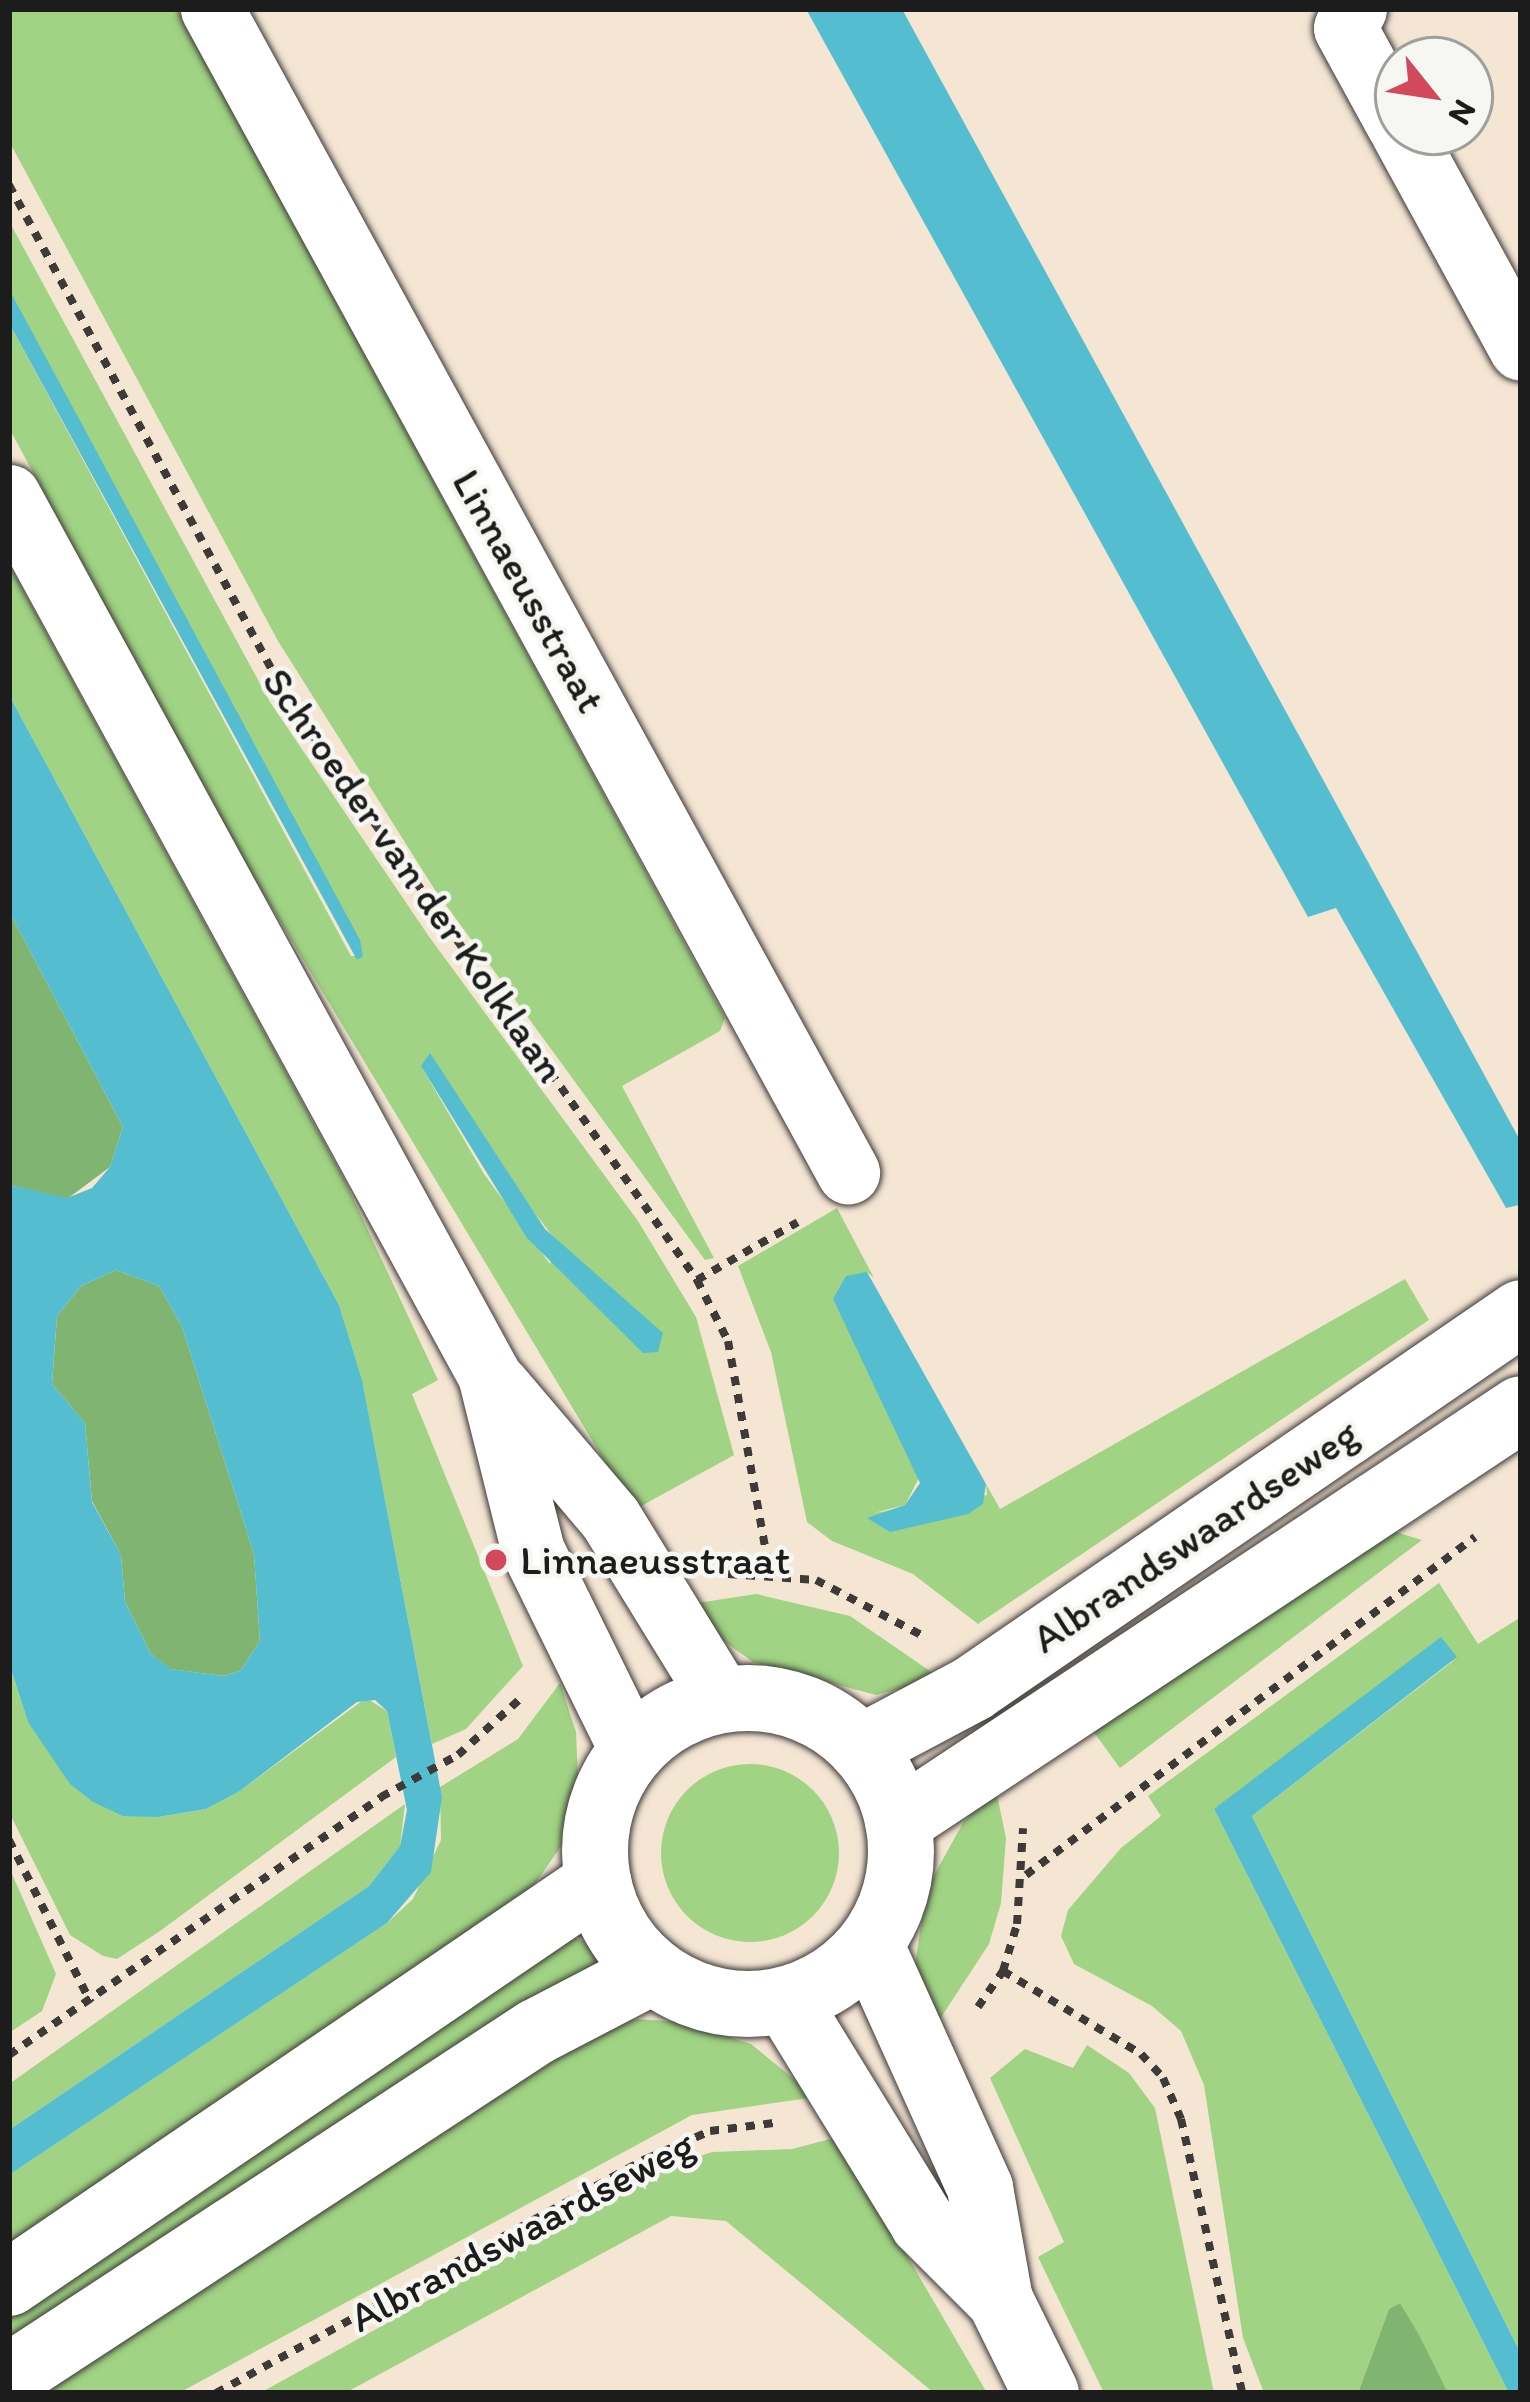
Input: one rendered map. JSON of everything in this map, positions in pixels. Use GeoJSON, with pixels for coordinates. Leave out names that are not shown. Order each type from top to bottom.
{"type":"FeatureCollection","features":[{"type":"Feature","properties":{"kind":"street","name":"Linnaeusstraat"},"geometry":{"type":"LineString","coordinates":[[212,9],[848,1172]]}},
{"type":"Feature","properties":{"kind":"street"},"geometry":{"type":"LineString","coordinates":[[1355,9],[1345,28],[1374,81]]}},
{"type":"Feature","properties":{"kind":"street"},"geometry":{"type":"LineString","coordinates":[[1415,156],[1521,350]]}},
{"type":"Feature","properties":{"kind":"street"},"geometry":{"type":"LineString","coordinates":[[9,496],[489,1375],[610,1518],[722,1700]]}},
{"type":"Feature","properties":{"kind":"street","name":"Albrandswaardseweg"},"geometry":{"type":"LineString","coordinates":[[861,1748],[972,1689],[1521,1312]]}},
{"type":"Feature","properties":{"kind":"street"},"geometry":{"type":"LineString","coordinates":[[489,1375],[533,1551],[632,1752]]}},
{"type":"Feature","properties":{"kind":"street","name":"Albrandswaardseweg"},"geometry":{"type":"LineString","coordinates":[[898,1822],[1521,1409]]}},
{"type":"Feature","properties":{"kind":"street"},"geometry":{"type":"LineString","coordinates":[[722,1700],[798,1706],[861,1748],[898,1822],[897,1886],[870,1944],[832,1979],[786,2000],[717,2001],[653,1971],[623,1941],[598,1882],[600,1813],[632,1752],[682,1713],[722,1700]]}},
{"type":"Feature","properties":{"kind":"street"},"geometry":{"type":"LineString","coordinates":[[9,2283],[598,1882]]}},
{"type":"Feature","properties":{"kind":"street"},"geometry":{"type":"LineString","coordinates":[[870,1944],[980,2188],[1000,2300],[1046,2393]]}},
{"type":"Feature","properties":{"kind":"street"},"geometry":{"type":"LineString","coordinates":[[9,2377],[536,2032],[653,1971]]}},
{"type":"Feature","properties":{"kind":"street"},"geometry":{"type":"LineString","coordinates":[[786,2000],[923,2223],[1000,2300]]}},
{"type":"Feature","properties":{"kind":"path","name":"Schroeder van der Kolklaan"},"geometry":{"type":"LineString","coordinates":[[9,185],[291,705],[697,1280],[728,1341],[770,1575]]}},
{"type":"Feature","properties":{"kind":"path"},"geometry":{"type":"LineString","coordinates":[[697,1280],[856,1188],[848,1172]]}},
{"type":"Feature","properties":{"kind":"path"},"geometry":{"type":"LineString","coordinates":[[922,2060],[965,2026],[1003,1971],[1025,1876],[1483,1531]]}},
{"type":"Feature","properties":{"kind":"path"},"geometry":{"type":"LineString","coordinates":[[9,2055],[91,2003],[381,1797],[458,1755]]}},
{"type":"Feature","properties":{"kind":"path"},"geometry":{"type":"LineString","coordinates":[[9,1840],[91,2003]]}},
{"type":"Feature","properties":{"kind":"path"},"geometry":{"type":"LineString","coordinates":[[1003,1971],[1141,2054],[1163,2078],[1181,2120],[1242,2393]]}},
{"type":"Feature","properties":{"kind":"path","name":"Albrandswaardseweg"},"geometry":{"type":"LineString","coordinates":[[216,2393],[646,2159],[710,2131],[818,2118],[852,2102]]}},
{"type":"Feature","properties":{"kind":"green space"},"geometry":{"type":"Polygon","coordinates":[[[9,9],[177,9],[725,1018],[720,1031],[622,1086],[714,1258],[705,1260],[435,890],[278,641],[9,141],[9,9]]]}},
{"type":"Feature","properties":{"kind":"green space"},"geometry":{"type":"Polygon","coordinates":[[[9,221],[270,702],[430,938],[638,1221],[696,1317],[734,1455],[634,1510],[239,853],[9,428],[9,323],[351,956],[363,956],[9,289],[9,221]],[[421,1066],[484,1174],[550,1264],[554,1238],[421,1066]]]}},
{"type":"Feature","properties":{"kind":"green space"},"geometry":{"type":"Polygon","coordinates":[[[9,564],[344,1179],[438,1380],[412,1394],[523,1666],[466,1729],[432,1744],[362,1381],[339,1305],[9,695],[9,564]]]}},
{"type":"Feature","properties":{"kind":"green space"},"geometry":{"type":"Polygon","coordinates":[[[9,911],[123,1127],[110,1167],[67,1199],[9,1185],[9,911]]]}},
{"type":"Feature","properties":{"kind":"green space"},"geometry":{"type":"Polygon","coordinates":[[[837,1208],[874,1278],[867,1272],[833,1299],[920,1476],[905,1505],[874,1513],[987,1495],[986,1484],[1000,1509],[1405,1279],[1429,1320],[978,1624],[913,1574],[832,1541],[807,1522],[771,1352],[738,1266],[837,1208]]]}},
{"type":"Feature","properties":{"kind":"green space"},"geometry":{"type":"Polygon","coordinates":[[[116,1270],[159,1286],[182,1327],[254,1554],[260,1641],[240,1671],[223,1676],[170,1669],[151,1654],[125,1602],[121,1555],[92,1501],[85,1423],[52,1384],[57,1316],[81,1286],[116,1270]]]}},
{"type":"Feature","properties":{"kind":"green space"},"geometry":{"type":"Polygon","coordinates":[[[1389,1530],[1422,1540],[1120,1768],[1090,1727],[1389,1530]]]}},
{"type":"Feature","properties":{"kind":"green space"},"geometry":{"type":"Polygon","coordinates":[[[1439,1583],[1478,1644],[1521,1617],[1521,2354],[1252,1816],[1457,1658],[1214,1809],[1509,2393],[1448,2393],[1400,2303],[1389,2309],[1358,2393],[1264,2393],[1243,2338],[1204,2085],[1181,2031],[1152,2006],[1074,1964],[1061,1936],[1068,1910],[1121,1848],[1161,1816],[1148,1796],[1439,1583]]]}},
{"type":"Feature","properties":{"kind":"green space"},"geometry":{"type":"Polygon","coordinates":[[[756,1594],[850,1616],[940,1678],[876,1695],[753,1662],[714,1634],[697,1603],[756,1594]]]}},
{"type":"Feature","properties":{"kind":"green space"},"geometry":{"type":"Polygon","coordinates":[[[9,1663],[28,1722],[158,1817],[206,1809],[240,1791],[366,1698],[387,1711],[396,1757],[160,1931],[117,1959],[103,1956],[70,1935],[9,1812],[9,1663]]]}},
{"type":"Feature","properties":{"kind":"green space"},"geometry":{"type":"Polygon","coordinates":[[[560,1683],[576,1732],[579,1802],[566,1839],[528,1894],[9,2246],[9,2175],[387,1923],[413,1899],[441,1840],[440,1787],[518,1739],[560,1683]]]}},
{"type":"Feature","properties":{"kind":"green space"},"geometry":{"type":"Polygon","coordinates":[[[750,1764],[784,1770],[813,1790],[833,1819],[839,1853],[833,1887],[813,1916],[784,1936],[750,1942],[716,1936],[687,1916],[667,1887],[661,1853],[667,1819],[687,1790],[716,1770],[750,1764]]]}},
{"type":"Feature","properties":{"kind":"green space"},"geometry":{"type":"Polygon","coordinates":[[[996,1790],[1006,1838],[1001,1903],[989,1944],[932,2031],[915,1966],[926,1890],[964,1821],[996,1790]]]}},
{"type":"Feature","properties":{"kind":"green space"},"geometry":{"type":"Polygon","coordinates":[[[405,1804],[400,1846],[369,1886],[9,2130],[9,2084],[405,1804]]]}},
{"type":"Feature","properties":{"kind":"green space"},"geometry":{"type":"Polygon","coordinates":[[[9,1867],[56,1974],[42,2011],[9,2033],[9,1867]]]}},
{"type":"Feature","properties":{"kind":"green space"},"geometry":{"type":"Polygon","coordinates":[[[570,1936],[590,1944],[598,1966],[9,2350],[9,2313],[570,1936]]]}},
{"type":"Feature","properties":{"kind":"green space"},"geometry":{"type":"Polygon","coordinates":[[[635,2019],[681,2022],[751,2044],[816,2097],[692,2115],[179,2393],[31,2393],[606,2025],[635,2019]]]}},
{"type":"Feature","properties":{"kind":"green space"},"geometry":{"type":"Polygon","coordinates":[[[1087,2045],[1129,2073],[1155,2108],[1214,2393],[1104,2393],[1038,2257],[1064,2242],[990,2078],[1025,2049],[1073,2068],[1087,2045]]]}},
{"type":"Feature","properties":{"kind":"green space"},"geometry":{"type":"Polygon","coordinates":[[[838,2137],[987,2393],[934,2393],[726,2221],[671,2216],[345,2393],[260,2393],[676,2164],[712,2152],[792,2149],[838,2137]]]}},
{"type":"Feature","properties":{"kind":"green space"},"geometry":{"type":"Polygon","coordinates":[[[1400,2303],[1448,2393],[1358,2393],[1389,2309],[1400,2303]]]}},
{"type":"Feature","properties":{"kind":"water"},"geometry":{"type":"Polygon","coordinates":[[[806,9],[902,9],[1521,1142],[1519,1205],[1506,1208],[1336,908],[1308,917],[806,9]]]}},
{"type":"Feature","properties":{"kind":"water"},"geometry":{"type":"Polygon","coordinates":[[[9,289],[360,940],[363,956],[357,960],[9,323],[9,289]]]}},
{"type":"Feature","properties":{"kind":"water"},"geometry":{"type":"Polygon","coordinates":[[[9,695],[339,1305],[362,1380],[442,1797],[431,1872],[387,1923],[9,2175],[9,2130],[369,1886],[400,1846],[407,1810],[387,1711],[375,1700],[357,1702],[240,1791],[206,1809],[158,1817],[123,1816],[93,1802],[70,1784],[28,1722],[9,1663],[9,1185],[67,1198],[92,1188],[110,1167],[123,1127],[9,911],[9,695]],[[116,1270],[81,1286],[57,1316],[52,1384],[85,1423],[92,1502],[121,1555],[125,1602],[151,1654],[171,1669],[223,1676],[240,1671],[260,1641],[254,1554],[182,1327],[159,1286],[116,1270]]]}},
{"type":"Feature","properties":{"kind":"water"},"geometry":{"type":"Polygon","coordinates":[[[430,1053],[545,1229],[663,1333],[658,1352],[643,1353],[527,1238],[421,1066],[430,1053]]]}},
{"type":"Feature","properties":{"kind":"water"},"geometry":{"type":"Polygon","coordinates":[[[867,1272],[986,1484],[983,1504],[968,1514],[890,1532],[867,1518],[905,1505],[920,1483],[833,1299],[846,1276],[867,1272]]]}},
{"type":"Feature","properties":{"kind":"water"},"geometry":{"type":"Polygon","coordinates":[[[1441,1637],[1457,1657],[1252,1816],[1521,2354],[1521,2393],[1509,2393],[1214,1809],[1441,1637]]]}},
{"type":"Feature","properties":{"kind":"place","name":"Linnaeusstraat"},"geometry":{"type":"Point","coordinates":[496,1560]}}]}
